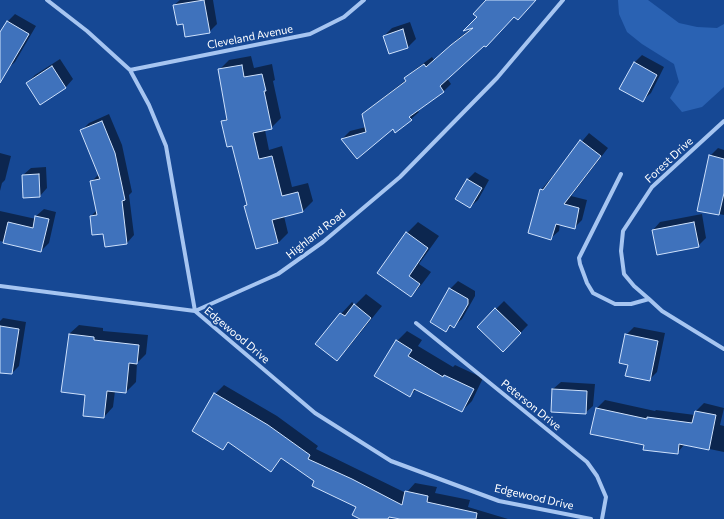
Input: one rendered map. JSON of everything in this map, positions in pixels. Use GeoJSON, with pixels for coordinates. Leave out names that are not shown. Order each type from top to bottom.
{"type":"FeatureCollection","features":[{"type":"Feature","properties":{"kind":"street","name":"Edgewood Drive"},"geometry":{"type":"LineString","coordinates":[[47,0],[87,31],[130,70],[149,105],[166,146],[195,311],[315,413],[391,461],[499,501],[591,519]]}},
{"type":"Feature","properties":{"kind":"street","name":"Cleveland Avenue"},"geometry":{"type":"LineString","coordinates":[[130,70],[310,34],[344,17],[364,0]]}},
{"type":"Feature","properties":{"kind":"street","name":"Highland Road"},"geometry":{"type":"LineString","coordinates":[[195,311],[278,274],[323,242],[400,177],[497,78],[563,0]]}},
{"type":"Feature","properties":{"kind":"street","name":"Forest Drive"},"geometry":{"type":"LineString","coordinates":[[724,121],[652,187],[623,230],[620,251],[624,274],[634,286],[662,311],[724,349]]}},
{"type":"Feature","properties":{"kind":"street"},"geometry":{"type":"LineString","coordinates":[[621,174],[579,258],[580,264],[587,283],[593,293],[616,304],[631,304],[649,299]]}},
{"type":"Feature","properties":{"kind":"street"},"geometry":{"type":"LineString","coordinates":[[0,286],[195,311]]}},
{"type":"Feature","properties":{"kind":"street","name":"Peterson Drive"},"geometry":{"type":"LineString","coordinates":[[416,323],[587,462],[597,476],[606,497],[602,519]]}},
{"type":"Feature","properties":{"kind":"shaded area"},"geometry":{"type":"Polygon","coordinates":[[[618,0],[648,0],[679,23],[697,27],[717,28],[724,24],[724,87],[702,107],[682,112],[670,98],[679,82],[674,64],[642,44],[627,32],[619,14],[618,0]]]}},
{"type":"Feature","properties":{"kind":"building"},"geometry":{"type":"Polygon","coordinates":[[[204,0],[210,33],[185,37],[183,24],[177,25],[173,5],[204,0]]]}},
{"type":"Feature","properties":{"kind":"building"},"geometry":{"type":"Polygon","coordinates":[[[486,0],[536,0],[518,20],[514,17],[486,47],[484,46],[440,86],[444,92],[409,117],[412,120],[395,133],[393,129],[357,159],[341,139],[366,132],[362,114],[406,81],[404,78],[424,64],[426,67],[473,28],[463,31],[477,17],[473,14],[486,0]]]}},
{"type":"Feature","properties":{"kind":"building"},"geometry":{"type":"Polygon","coordinates":[[[7,21],[29,34],[0,83],[0,32],[7,21]]]}},
{"type":"Feature","properties":{"kind":"building"},"geometry":{"type":"Polygon","coordinates":[[[403,29],[408,48],[389,54],[383,36],[403,29]]]}},
{"type":"Feature","properties":{"kind":"building"},"geometry":{"type":"Polygon","coordinates":[[[634,62],[657,75],[643,102],[619,89],[634,62]]]}},
{"type":"Feature","properties":{"kind":"building"},"geometry":{"type":"Polygon","coordinates":[[[242,65],[244,77],[262,74],[266,91],[264,91],[272,129],[253,133],[259,159],[272,156],[282,196],[298,192],[303,212],[272,220],[278,243],[256,249],[244,206],[247,205],[232,146],[227,147],[221,121],[227,120],[218,69],[242,65]]]}},
{"type":"Feature","properties":{"kind":"building"},"geometry":{"type":"Polygon","coordinates":[[[52,66],[66,88],[40,105],[26,83],[52,66]]]}},
{"type":"Feature","properties":{"kind":"building"},"geometry":{"type":"Polygon","coordinates":[[[102,121],[115,153],[125,200],[122,201],[127,244],[105,247],[103,234],[92,235],[90,216],[97,215],[90,181],[100,179],[80,130],[102,121]]]}},
{"type":"Feature","properties":{"kind":"building"},"geometry":{"type":"Polygon","coordinates":[[[580,140],[601,156],[564,204],[579,208],[575,229],[556,224],[551,240],[528,233],[540,189],[543,190],[580,140]]]}},
{"type":"Feature","properties":{"kind":"building"},"geometry":{"type":"Polygon","coordinates":[[[709,155],[724,159],[724,193],[719,215],[697,211],[709,155]]]}},
{"type":"Feature","properties":{"kind":"building"},"geometry":{"type":"Polygon","coordinates":[[[39,174],[40,197],[23,198],[22,175],[39,174]]]}},
{"type":"Feature","properties":{"kind":"building"},"geometry":{"type":"Polygon","coordinates":[[[467,179],[482,188],[470,208],[455,199],[467,179]]]}},
{"type":"Feature","properties":{"kind":"building"},"geometry":{"type":"Polygon","coordinates":[[[35,216],[49,219],[41,252],[3,243],[8,222],[33,228],[35,216]]]}},
{"type":"Feature","properties":{"kind":"building"},"geometry":{"type":"Polygon","coordinates":[[[694,222],[699,247],[657,255],[652,230],[694,222]]]}},
{"type":"Feature","properties":{"kind":"building"},"geometry":{"type":"Polygon","coordinates":[[[406,232],[428,248],[409,276],[420,284],[411,297],[377,273],[406,232]]]}},
{"type":"Feature","properties":{"kind":"building"},"geometry":{"type":"Polygon","coordinates":[[[449,288],[468,299],[468,304],[454,328],[450,325],[446,332],[430,322],[449,288]]]}},
{"type":"Feature","properties":{"kind":"building"},"geometry":{"type":"Polygon","coordinates":[[[354,304],[371,318],[337,361],[315,344],[340,313],[345,316],[354,304]]]}},
{"type":"Feature","properties":{"kind":"building"},"geometry":{"type":"Polygon","coordinates":[[[495,308],[521,333],[503,352],[477,327],[495,308]]]}},
{"type":"Feature","properties":{"kind":"building"},"geometry":{"type":"Polygon","coordinates":[[[0,326],[19,329],[12,374],[0,373],[0,326]]]}},
{"type":"Feature","properties":{"kind":"building"},"geometry":{"type":"Polygon","coordinates":[[[69,334],[94,337],[94,340],[139,345],[137,364],[129,363],[126,393],[107,391],[104,418],[83,416],[85,395],[61,392],[69,334]]]}},
{"type":"Feature","properties":{"kind":"building"},"geometry":{"type":"Polygon","coordinates":[[[625,334],[658,341],[650,381],[625,376],[628,365],[619,363],[625,334]]]}},
{"type":"Feature","properties":{"kind":"building"},"geometry":{"type":"Polygon","coordinates":[[[396,340],[412,350],[408,356],[443,377],[444,375],[474,389],[462,412],[414,389],[410,397],[374,376],[396,340]]]}},
{"type":"Feature","properties":{"kind":"building"},"geometry":{"type":"Polygon","coordinates":[[[552,389],[587,391],[586,414],[551,412],[552,389]]]}},
{"type":"Feature","properties":{"kind":"building"},"geometry":{"type":"Polygon","coordinates":[[[214,393],[268,425],[310,455],[308,459],[352,479],[402,505],[405,491],[428,496],[427,502],[477,513],[476,519],[400,519],[389,517],[388,519],[360,519],[352,515],[356,507],[312,486],[314,481],[281,458],[271,472],[228,442],[223,450],[192,431],[214,393]]]}},
{"type":"Feature","properties":{"kind":"building"},"geometry":{"type":"Polygon","coordinates":[[[596,408],[647,419],[647,417],[692,423],[695,411],[716,415],[709,450],[679,444],[678,454],[643,450],[644,445],[590,434],[596,408]]]}}]}
